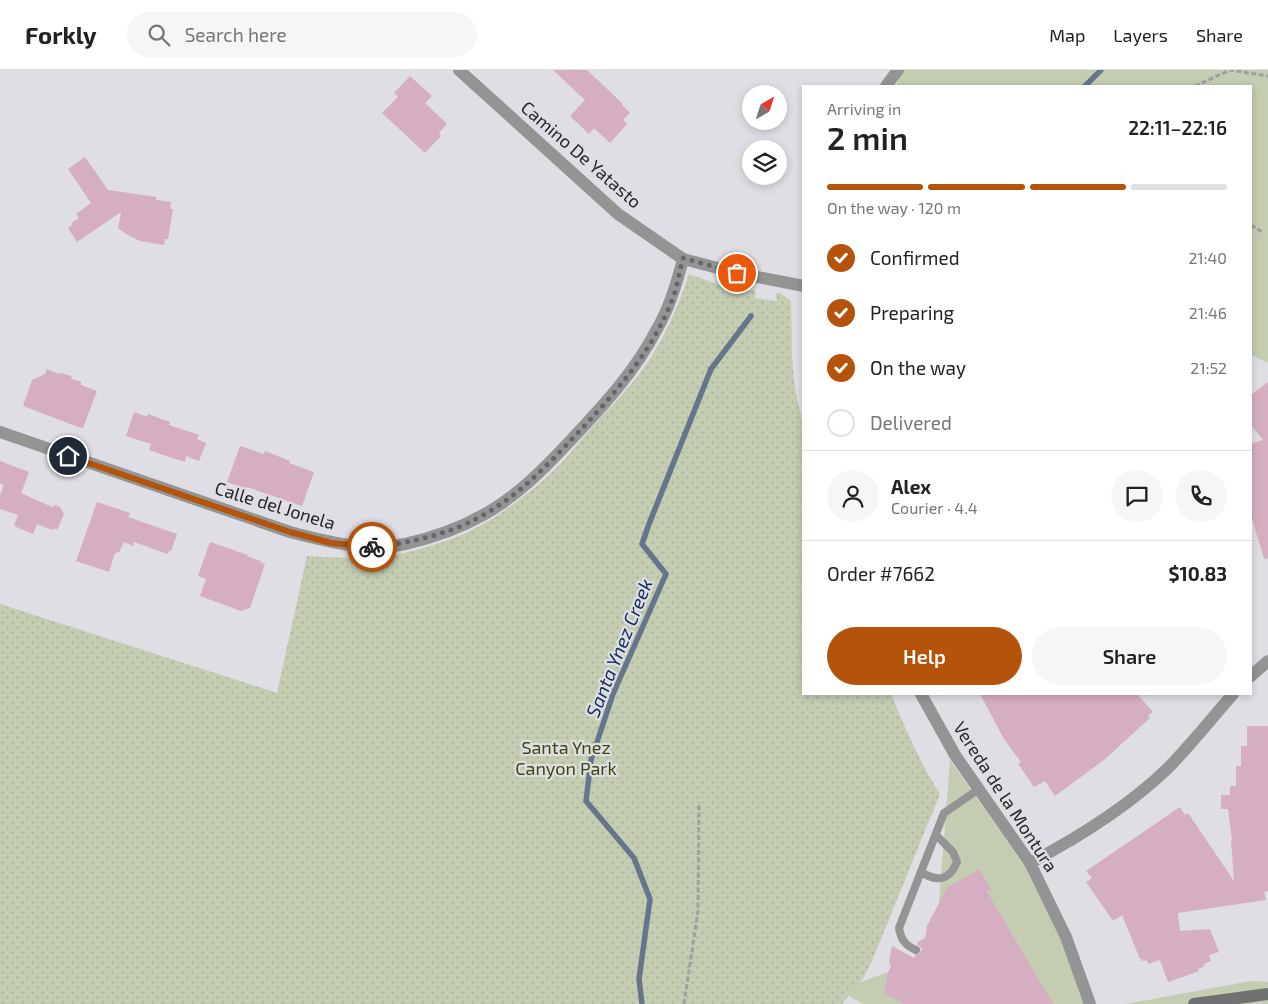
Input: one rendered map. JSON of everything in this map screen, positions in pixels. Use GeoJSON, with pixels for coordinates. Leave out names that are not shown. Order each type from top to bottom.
{"type":"FeatureCollection","features":[{"type":"Feature","properties":{"kind":"street","name":"Camino De Yatasto"},"geometry":{"type":"LineString","coordinates":[[459,70],[618,214],[683,258],[737,273],[802,286]]}},
{"type":"Feature","properties":{"kind":"street"},"geometry":{"type":"LineString","coordinates":[[887,85],[898,70]]}},
{"type":"Feature","properties":{"kind":"street","name":"Calle del Jonela"},"geometry":{"type":"LineString","coordinates":[[0,432],[298,535],[331,543],[369,547],[405,544],[448,531],[484,515],[541,472],[592,419],[646,351],[674,292],[683,258]]}},
{"type":"Feature","properties":{"kind":"street"},"geometry":{"type":"LineString","coordinates":[[1252,675],[1268,661]]}},
{"type":"Feature","properties":{"kind":"street","name":"Vereda de la Montura"},"geometry":{"type":"LineString","coordinates":[[922,695],[955,755],[1030,863],[1066,937],[1090,1004]]}},
{"type":"Feature","properties":{"kind":"street"},"geometry":{"type":"LineString","coordinates":[[1030,863],[1053,851],[1115,812],[1168,768],[1232,695]]}},
{"type":"Feature","properties":{"kind":"street"},"geometry":{"type":"LineString","coordinates":[[1194,1004],[1268,994]]}},
{"type":"Feature","properties":{"kind":"lane"},"geometry":{"type":"LineString","coordinates":[[916,950],[906,945],[900,937],[899,928],[944,813],[979,789]]}},
{"type":"Feature","properties":{"kind":"lane"},"geometry":{"type":"LineString","coordinates":[[921,872],[930,877],[942,878],[953,872],[957,862],[953,852],[936,835]]}},
{"type":"Feature","properties":{"kind":"path"},"geometry":{"type":"LineString","coordinates":[[1197,85],[1230,70],[1268,76]]}},
{"type":"Feature","properties":{"kind":"path"},"geometry":{"type":"LineString","coordinates":[[1252,226],[1264,233]]}},
{"type":"Feature","properties":{"kind":"path"},"geometry":{"type":"LineString","coordinates":[[684,1004],[698,911],[699,802]]}},
{"type":"Feature","properties":{"kind":"green space"},"geometry":{"type":"Polygon","coordinates":[[[902,70],[1268,70],[1268,363],[1252,355],[1252,85],[896,85],[902,70]]]}},
{"type":"Feature","properties":{"kind":"green space","name":"Santa Ynez Canyon Park"},"geometry":{"type":"Polygon","coordinates":[[[689,274],[722,286],[754,290],[756,292],[755,298],[777,301],[776,293],[780,293],[791,301],[792,358],[795,389],[802,420],[802,695],[891,695],[919,758],[940,794],[872,961],[863,978],[842,1004],[0,1004],[0,604],[277,693],[307,556],[372,558],[390,556],[457,537],[490,520],[520,499],[562,463],[637,377],[651,358],[675,311],[689,274]]]}},
{"type":"Feature","properties":{"kind":"green space"},"geometry":{"type":"Polygon","coordinates":[[[950,760],[1025,867],[1061,940],[1086,1004],[863,1004],[839,990],[935,955],[950,760]]]}},
{"type":"Feature","properties":{"kind":"green space"},"geometry":{"type":"Polygon","coordinates":[[[1251,981],[1268,982],[1268,1004],[1126,1004],[1251,981]]]}},
{"type":"Feature","properties":{"kind":"building"},"geometry":{"type":"Polygon","coordinates":[[[553,70],[587,70],[623,104],[630,113],[623,120],[627,124],[610,143],[594,128],[589,134],[570,116],[585,100],[553,70]]]}},
{"type":"Feature","properties":{"kind":"building"},"geometry":{"type":"Polygon","coordinates":[[[410,76],[432,96],[425,103],[447,124],[439,133],[441,136],[425,153],[382,113],[398,97],[394,93],[410,76]]]}},
{"type":"Feature","properties":{"kind":"building"},"geometry":{"type":"Polygon","coordinates":[[[85,157],[108,190],[157,197],[156,200],[171,202],[170,209],[173,209],[168,239],[165,239],[164,245],[140,241],[118,228],[121,212],[77,242],[68,228],[72,225],[71,223],[79,218],[76,214],[91,203],[68,169],[85,157]]]}},
{"type":"Feature","properties":{"kind":"building"},"geometry":{"type":"Polygon","coordinates":[[[47,369],[58,374],[62,373],[71,376],[72,379],[81,382],[81,385],[97,391],[83,428],[23,406],[32,380],[45,374],[47,369]]]}},
{"type":"Feature","properties":{"kind":"building"},"geometry":{"type":"Polygon","coordinates":[[[1268,382],[1268,558],[1264,559],[1252,518],[1252,444],[1263,440],[1252,426],[1252,394],[1268,382]]]}},
{"type":"Feature","properties":{"kind":"building"},"geometry":{"type":"Polygon","coordinates":[[[134,412],[147,417],[148,414],[170,422],[169,425],[199,435],[197,439],[206,443],[199,461],[186,456],[185,462],[172,458],[149,450],[151,444],[126,436],[134,412]]]}},
{"type":"Feature","properties":{"kind":"building"},"geometry":{"type":"Polygon","coordinates":[[[240,446],[264,454],[265,451],[290,461],[289,463],[314,472],[302,506],[227,482],[240,446]]]}},
{"type":"Feature","properties":{"kind":"building"},"geometry":{"type":"Polygon","coordinates":[[[0,461],[29,472],[21,493],[52,507],[55,505],[60,507],[64,514],[57,530],[37,524],[33,534],[14,526],[18,515],[0,509],[0,495],[4,485],[0,483],[0,461]]]}},
{"type":"Feature","properties":{"kind":"building"},"geometry":{"type":"Polygon","coordinates":[[[97,502],[130,513],[128,517],[177,534],[171,551],[168,554],[134,542],[133,546],[124,542],[119,552],[115,553],[109,572],[76,561],[97,502]]]}},
{"type":"Feature","properties":{"kind":"building"},"geometry":{"type":"Polygon","coordinates":[[[210,542],[248,555],[265,564],[250,608],[241,611],[200,596],[206,579],[198,576],[210,542]]]}},
{"type":"Feature","properties":{"kind":"building"},"geometry":{"type":"Polygon","coordinates":[[[981,695],[1138,695],[1153,712],[1148,716],[1150,718],[1104,760],[1055,796],[1045,781],[1034,787],[1018,764],[1021,762],[1004,739],[981,695]]]}},
{"type":"Feature","properties":{"kind":"building"},"geometry":{"type":"Polygon","coordinates":[[[1247,726],[1268,726],[1268,891],[1264,892],[1266,900],[1178,913],[1180,931],[1210,929],[1219,952],[1209,955],[1211,961],[1198,969],[1199,971],[1168,982],[1160,960],[1148,964],[1147,960],[1142,961],[1140,959],[1122,915],[1113,921],[1086,882],[1092,878],[1086,871],[1180,807],[1185,815],[1188,813],[1234,881],[1228,809],[1221,809],[1221,795],[1230,795],[1230,786],[1236,786],[1236,766],[1241,766],[1241,746],[1247,746],[1247,726]]]}},
{"type":"Feature","properties":{"kind":"building"},"geometry":{"type":"Polygon","coordinates":[[[979,869],[992,891],[986,890],[1053,1004],[904,1004],[884,993],[891,966],[889,962],[892,946],[914,958],[915,955],[919,954],[922,949],[917,944],[925,938],[927,926],[947,888],[979,869]]]}},
{"type":"Feature","properties":{"kind":"waterway","name":"Santa Ynez Creek"},"geometry":{"type":"LineString","coordinates":[[1086,85],[1101,70]]}},
{"type":"Feature","properties":{"kind":"waterway","name":"Santa Ynez Creek"},"geometry":{"type":"LineString","coordinates":[[642,1004],[639,979],[650,899],[634,858],[586,801],[591,760],[613,694],[666,574],[642,544],[649,524],[711,369],[751,316]]}},
{"type":"Feature","properties":{"kind":"way so far"},"geometry":{"type":"LineString","coordinates":[[372,547],[405,544],[448,531],[484,515],[541,472],[592,419],[646,351],[674,292],[683,258],[737,273]]}},
{"type":"Feature","properties":{"kind":"route"},"geometry":{"type":"LineString","coordinates":[[68,456],[290,532],[331,543],[372,547]]}}]}
